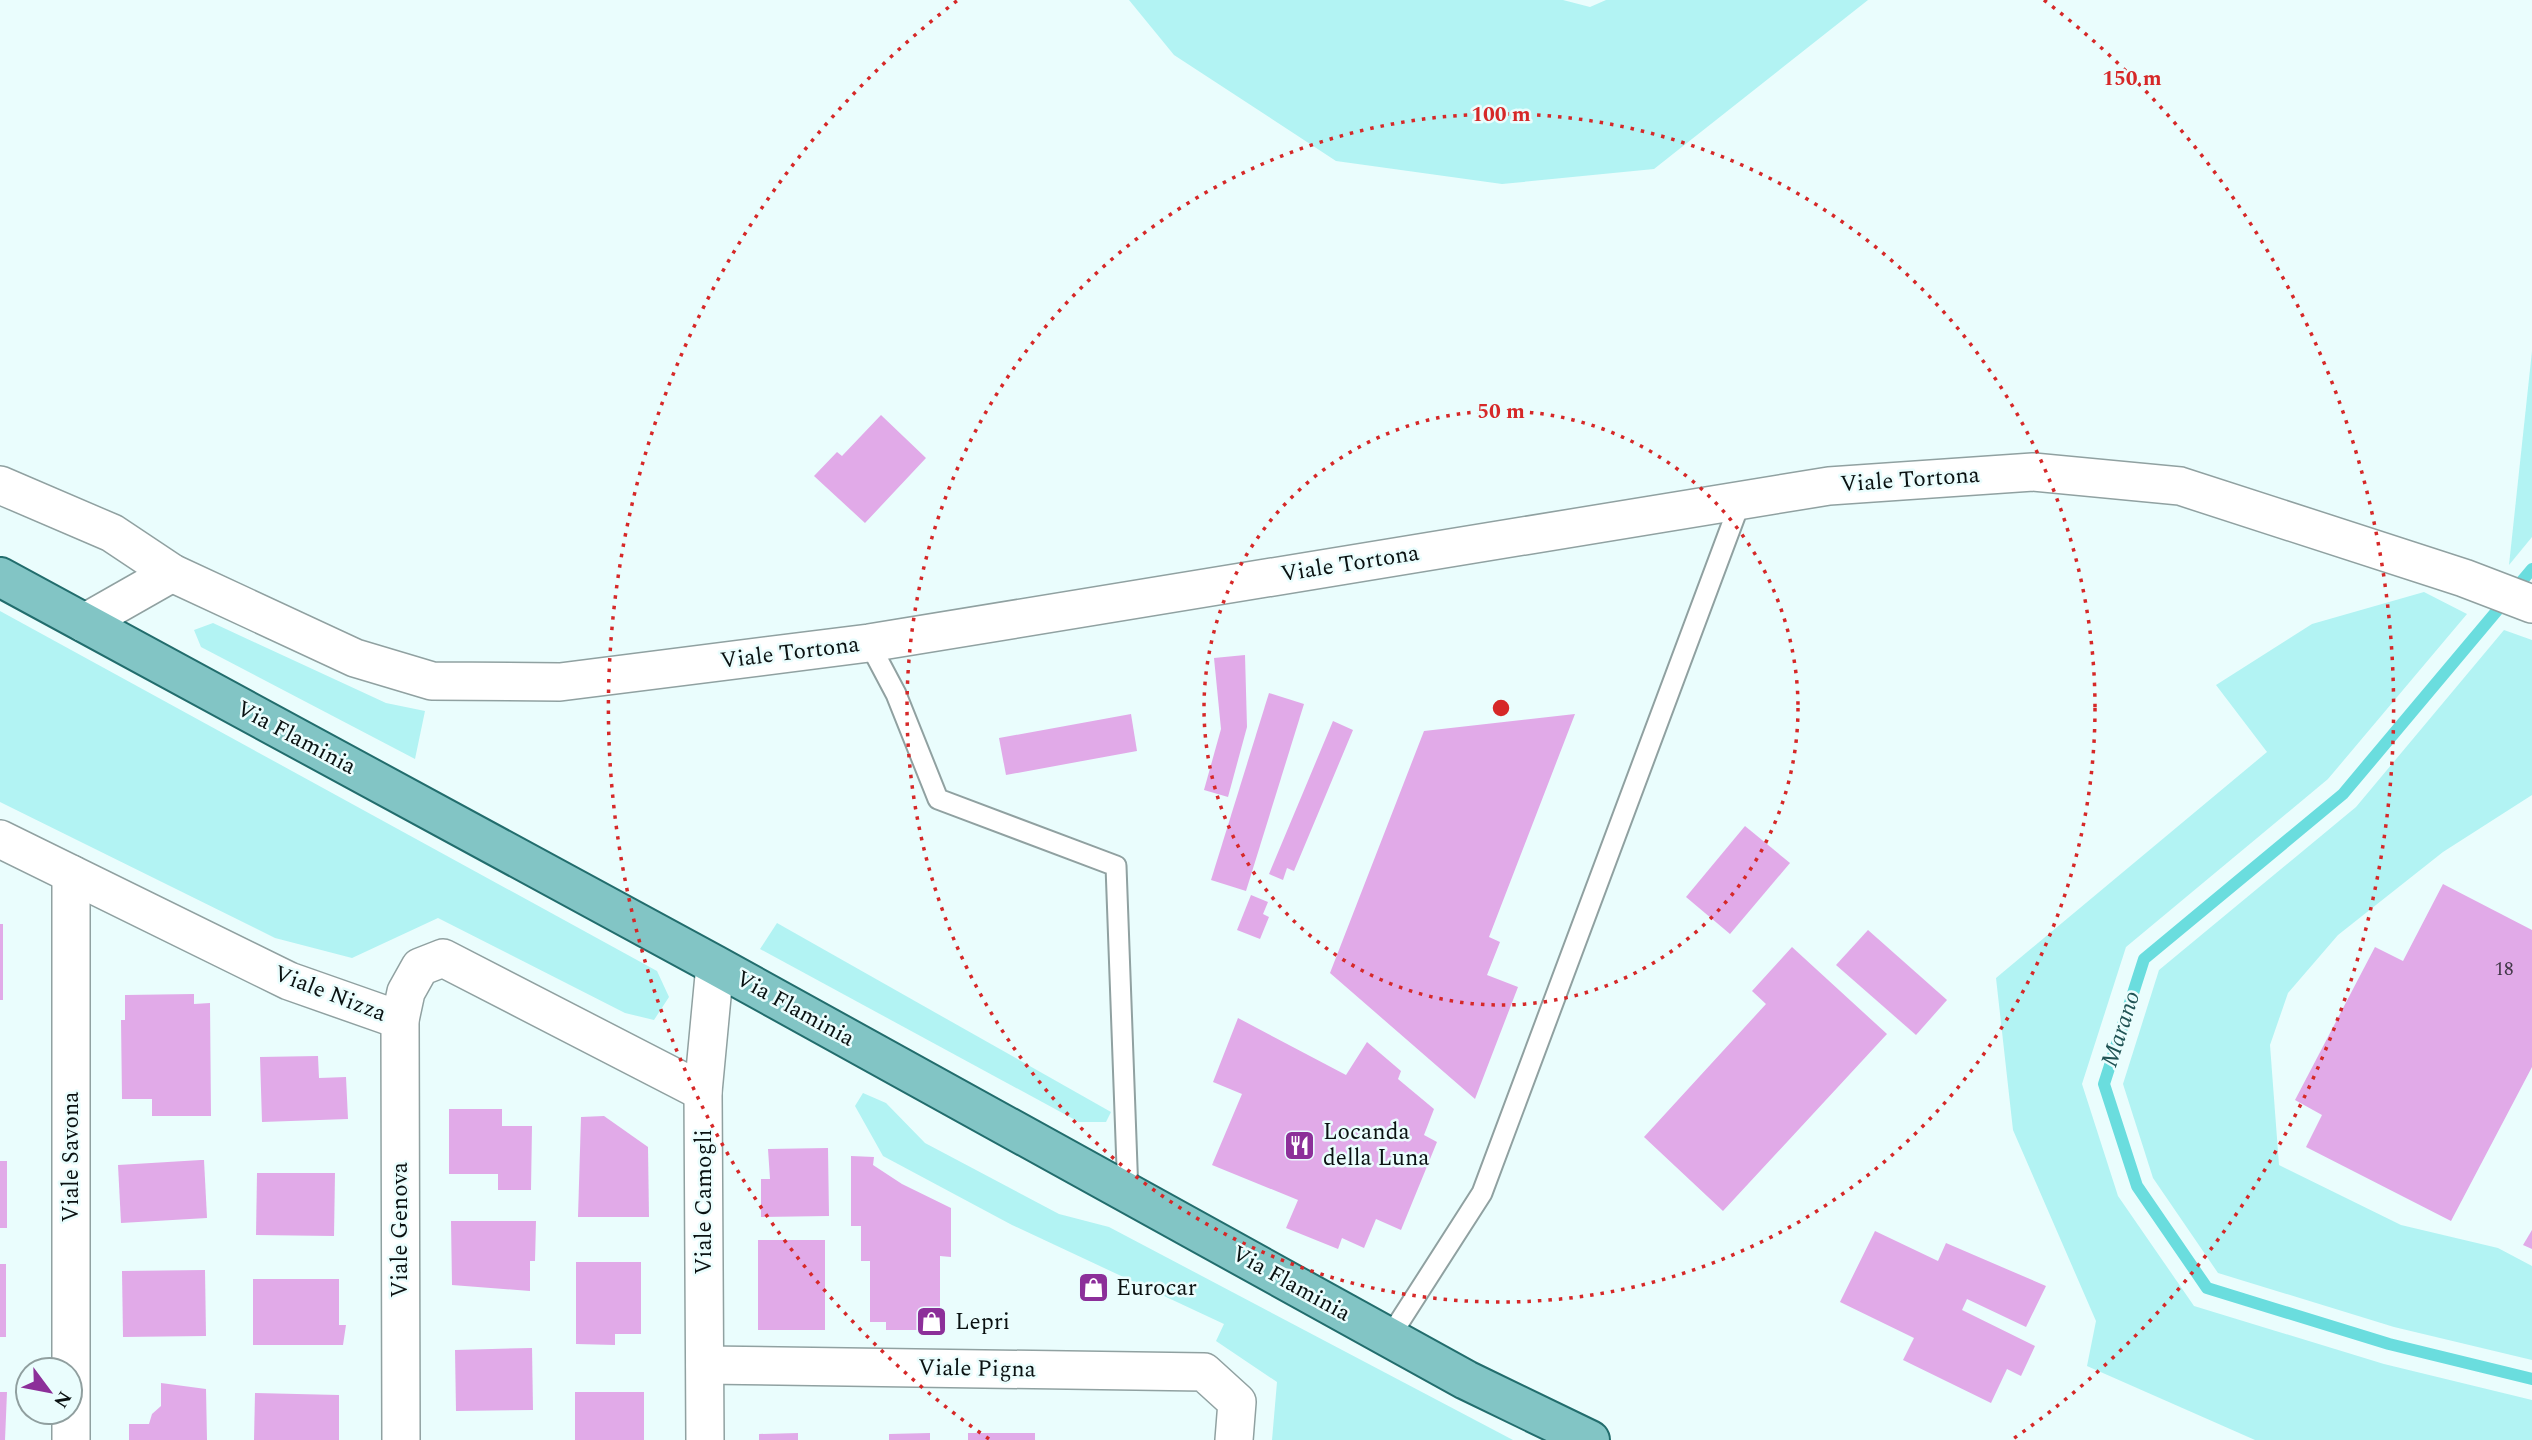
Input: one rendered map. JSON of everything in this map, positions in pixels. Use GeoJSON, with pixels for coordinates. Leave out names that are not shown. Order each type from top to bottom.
{"type":"FeatureCollection","features":[{"type":"Feature","properties":{"kind":"main road","name":"Via Flaminia"},"geometry":{"type":"LineString","coordinates":[[0,577],[715,965],[1466,1380],[1590,1440]]}},
{"type":"Feature","properties":{"kind":"street","name":"Viale Tortona"},"geometry":{"type":"LineString","coordinates":[[0,485],[112,533],[172,573],[355,659],[432,681],[560,682],[869,643],[1829,486],[2033,472],[2180,486],[2464,578],[2532,604]]}},
{"type":"Feature","properties":{"kind":"street"},"geometry":{"type":"LineString","coordinates":[[84,624],[172,573]]}},
{"type":"Feature","properties":{"kind":"street","name":"Viale Nizza"},"geometry":{"type":"LineString","coordinates":[[0,839],[289,981],[400,1020],[406,992],[420,967],[443,958],[703,1092]]}},
{"type":"Feature","properties":{"kind":"street","name":"Viale Savona"},"geometry":{"type":"LineString","coordinates":[[71,874],[72,1440]]}},
{"type":"Feature","properties":{"kind":"street","name":"Viale Camogli"},"geometry":{"type":"LineString","coordinates":[[705,1440],[703,1092],[715,965]]}},
{"type":"Feature","properties":{"kind":"street","name":"Viale Genova"},"geometry":{"type":"LineString","coordinates":[[400,1020],[401,1440]]}},
{"type":"Feature","properties":{"kind":"street","name":"Viale Pigna"},"geometry":{"type":"LineString","coordinates":[[705,1365],[1204,1372],[1237,1402],[1234,1440]]}},
{"type":"Feature","properties":{"kind":"lane"},"geometry":{"type":"LineString","coordinates":[[1389,1338],[1482,1193],[1741,500]]}},
{"type":"Feature","properties":{"kind":"lane"},"geometry":{"type":"LineString","coordinates":[[869,643],[896,694],[939,799],[1116,866],[1128,1194]]}},
{"type":"Feature","properties":{"kind":"shaded area"},"geometry":{"type":"Polygon","coordinates":[[[1129,0],[1563,0],[1590,7],[1606,0],[1868,0],[1654,169],[1502,184],[1336,161],[1174,55],[1129,0]]]}},
{"type":"Feature","properties":{"kind":"shaded area"},"geometry":{"type":"Polygon","coordinates":[[[2532,351],[2532,537],[2509,565],[2532,351]]]}},
{"type":"Feature","properties":{"kind":"shaded area"},"geometry":{"type":"Polygon","coordinates":[[[2424,592],[2467,614],[2328,779],[2126,947],[2082,1084],[2118,1196],[2194,1306],[2384,1364],[2532,1400],[2532,1440],[2255,1440],[2087,1366],[2096,1321],[2013,1130],[1996,978],[2267,752],[2216,685],[2312,624],[2424,592]]]}},
{"type":"Feature","properties":{"kind":"shaded area"},"geometry":{"type":"Polygon","coordinates":[[[0,611],[657,971],[669,997],[654,1020],[625,1013],[438,918],[352,958],[275,938],[0,802],[0,611]]]}},
{"type":"Feature","properties":{"kind":"shaded area"},"geometry":{"type":"Polygon","coordinates":[[[213,623],[386,703],[425,711],[415,759],[201,647],[194,630],[213,623]]]}},
{"type":"Feature","properties":{"kind":"shaded area"},"geometry":{"type":"Polygon","coordinates":[[[2504,630],[2532,640],[2532,795],[2443,852],[2338,935],[2288,993],[2270,1045],[2279,1165],[2401,1225],[2498,1248],[2532,1266],[2532,1360],[2394,1327],[2218,1273],[2153,1178],[2123,1084],[2159,970],[2356,807],[2504,630]]]}},
{"type":"Feature","properties":{"kind":"shaded area"},"geometry":{"type":"Polygon","coordinates":[[[777,923],[1111,1112],[1106,1122],[1079,1122],[760,949],[777,923]]]}},
{"type":"Feature","properties":{"kind":"shaded area"},"geometry":{"type":"Polygon","coordinates":[[[863,1093],[886,1103],[925,1143],[1059,1214],[1109,1227],[1513,1440],[1272,1440],[1277,1382],[1216,1341],[1224,1324],[1012,1225],[883,1156],[855,1106],[863,1093]]]}},
{"type":"Feature","properties":{"kind":"building"},"geometry":{"type":"Polygon","coordinates":[[[881,415],[926,458],[865,523],[814,476],[837,452],[842,456],[881,415]]]}},
{"type":"Feature","properties":{"kind":"building"},"geometry":{"type":"Polygon","coordinates":[[[1245,655],[1247,727],[1228,797],[1204,790],[1221,729],[1214,658],[1245,655]]]}},
{"type":"Feature","properties":{"kind":"building"},"geometry":{"type":"Polygon","coordinates":[[[1269,693],[1304,704],[1246,891],[1211,880],[1269,693]]]}},
{"type":"Feature","properties":{"kind":"building"},"geometry":{"type":"Polygon","coordinates":[[[1131,714],[1137,751],[1006,775],[999,738],[1131,714]]]}},
{"type":"Feature","properties":{"kind":"building"},"geometry":{"type":"Polygon","coordinates":[[[1575,714],[1489,937],[1500,942],[1487,975],[1518,987],[1475,1099],[1330,973],[1424,731],[1575,714]]]}},
{"type":"Feature","properties":{"kind":"building"},"geometry":{"type":"Polygon","coordinates":[[[1333,721],[1353,730],[1294,871],[1287,868],[1283,880],[1269,874],[1333,721]]]}},
{"type":"Feature","properties":{"kind":"building"},"geometry":{"type":"Polygon","coordinates":[[[1745,826],[1790,863],[1730,934],[1686,897],[1745,826]]]}},
{"type":"Feature","properties":{"kind":"building"},"geometry":{"type":"Polygon","coordinates":[[[2443,884],[2532,930],[2532,1067],[2451,1221],[2306,1147],[2322,1115],[2295,1100],[2375,947],[2403,961],[2443,884]]]}},
{"type":"Feature","properties":{"kind":"building"},"geometry":{"type":"Polygon","coordinates":[[[1251,895],[1268,902],[1263,914],[1269,917],[1260,939],[1237,930],[1251,895]]]}},
{"type":"Feature","properties":{"kind":"building"},"geometry":{"type":"Polygon","coordinates":[[[0,924],[3,924],[3,1000],[0,1000],[0,924]]]}},
{"type":"Feature","properties":{"kind":"building"},"geometry":{"type":"Polygon","coordinates":[[[1868,930],[1947,1000],[1916,1035],[1836,965],[1868,930]]]}},
{"type":"Feature","properties":{"kind":"building"},"geometry":{"type":"Polygon","coordinates":[[[1792,947],[1887,1034],[1723,1211],[1644,1137],[1766,1004],[1752,991],[1792,947]]]}},
{"type":"Feature","properties":{"kind":"building"},"geometry":{"type":"Polygon","coordinates":[[[194,994],[194,1004],[210,1003],[211,1116],[152,1116],[152,1099],[122,1099],[121,1020],[125,1020],[125,995],[194,994]]]}},
{"type":"Feature","properties":{"kind":"building"},"geometry":{"type":"Polygon","coordinates":[[[1238,1018],[1346,1075],[1367,1042],[1401,1071],[1398,1079],[1434,1109],[1424,1135],[1437,1142],[1401,1230],[1376,1219],[1364,1248],[1342,1238],[1338,1249],[1286,1228],[1298,1200],[1212,1165],[1242,1094],[1213,1082],[1238,1018]]]}},
{"type":"Feature","properties":{"kind":"building"},"geometry":{"type":"Polygon","coordinates":[[[318,1056],[319,1078],[346,1077],[348,1119],[262,1122],[260,1057],[318,1056]]]}},
{"type":"Feature","properties":{"kind":"building"},"geometry":{"type":"Polygon","coordinates":[[[449,1109],[502,1109],[502,1126],[532,1126],[531,1190],[498,1190],[498,1174],[449,1174],[449,1109]]]}},
{"type":"Feature","properties":{"kind":"building"},"geometry":{"type":"Polygon","coordinates":[[[604,1116],[648,1147],[649,1217],[578,1217],[581,1117],[604,1116]]]}},
{"type":"Feature","properties":{"kind":"building"},"geometry":{"type":"Polygon","coordinates":[[[828,1148],[829,1216],[761,1217],[761,1179],[770,1179],[768,1149],[828,1148]]]}},
{"type":"Feature","properties":{"kind":"building"},"geometry":{"type":"Polygon","coordinates":[[[851,1156],[874,1157],[873,1165],[902,1184],[951,1208],[951,1257],[940,1256],[940,1323],[923,1323],[923,1330],[886,1330],[886,1322],[870,1322],[870,1261],[861,1261],[861,1226],[851,1226],[851,1156]]]}},
{"type":"Feature","properties":{"kind":"building"},"geometry":{"type":"Polygon","coordinates":[[[204,1160],[207,1218],[121,1223],[118,1165],[204,1160]]]}},
{"type":"Feature","properties":{"kind":"building"},"geometry":{"type":"Polygon","coordinates":[[[0,1161],[7,1161],[7,1228],[0,1228],[0,1161]]]}},
{"type":"Feature","properties":{"kind":"building"},"geometry":{"type":"Polygon","coordinates":[[[257,1173],[335,1173],[334,1236],[256,1235],[257,1173]]]}},
{"type":"Feature","properties":{"kind":"building"},"geometry":{"type":"Polygon","coordinates":[[[451,1221],[536,1221],[535,1261],[530,1261],[530,1291],[452,1285],[451,1221]]]}},
{"type":"Feature","properties":{"kind":"building"},"geometry":{"type":"Polygon","coordinates":[[[2532,1230],[2532,1249],[2523,1245],[2532,1230]]]}},
{"type":"Feature","properties":{"kind":"building"},"geometry":{"type":"Polygon","coordinates":[[[1875,1231],[1938,1261],[1946,1243],[2046,1286],[2026,1327],[1967,1299],[1962,1310],[2035,1346],[2021,1376],[2007,1369],[1991,1403],[1903,1360],[1914,1338],[1840,1302],[1875,1231]]]}},
{"type":"Feature","properties":{"kind":"building"},"geometry":{"type":"Polygon","coordinates":[[[758,1240],[825,1240],[825,1330],[758,1330],[758,1240]]]}},
{"type":"Feature","properties":{"kind":"building"},"geometry":{"type":"Polygon","coordinates":[[[576,1262],[641,1262],[641,1334],[615,1334],[615,1345],[576,1344],[576,1262]]]}},
{"type":"Feature","properties":{"kind":"building"},"geometry":{"type":"Polygon","coordinates":[[[0,1264],[6,1264],[6,1337],[0,1337],[0,1264]]]}},
{"type":"Feature","properties":{"kind":"building"},"geometry":{"type":"Polygon","coordinates":[[[205,1270],[206,1336],[123,1337],[122,1271],[205,1270]]]}},
{"type":"Feature","properties":{"kind":"building"},"geometry":{"type":"Polygon","coordinates":[[[253,1279],[339,1279],[339,1325],[346,1325],[343,1345],[253,1345],[253,1279]]]}},
{"type":"Feature","properties":{"kind":"building"},"geometry":{"type":"Polygon","coordinates":[[[532,1348],[533,1410],[456,1411],[455,1350],[532,1348]]]}},
{"type":"Feature","properties":{"kind":"building"},"geometry":{"type":"Polygon","coordinates":[[[161,1383],[206,1389],[207,1440],[129,1440],[129,1424],[149,1424],[152,1414],[161,1406],[161,1383]]]}},
{"type":"Feature","properties":{"kind":"building"},"geometry":{"type":"Polygon","coordinates":[[[0,1392],[7,1392],[5,1440],[0,1440],[0,1392]]]}},
{"type":"Feature","properties":{"kind":"building"},"geometry":{"type":"Polygon","coordinates":[[[575,1392],[644,1392],[644,1440],[575,1440],[575,1392]]]}},
{"type":"Feature","properties":{"kind":"building"},"geometry":{"type":"Polygon","coordinates":[[[255,1393],[339,1395],[339,1440],[254,1440],[255,1393]]]}},
{"type":"Feature","properties":{"kind":"building"},"geometry":{"type":"Polygon","coordinates":[[[798,1433],[798,1440],[759,1440],[759,1434],[798,1433]]]}},
{"type":"Feature","properties":{"kind":"building"},"geometry":{"type":"Polygon","coordinates":[[[930,1433],[930,1440],[889,1440],[889,1434],[930,1433]]]}},
{"type":"Feature","properties":{"kind":"building"},"geometry":{"type":"Polygon","coordinates":[[[968,1433],[1035,1433],[1035,1440],[968,1440],[968,1433]]]}},
{"type":"Feature","properties":{"kind":"waterway","name":"Marano"},"geometry":{"type":"LineString","coordinates":[[2532,569],[2343,794],[2144,959],[2104,1084],[2137,1186],[2207,1288],[2389,1344],[2532,1379]]}},
{"type":"Feature","properties":{"kind":"place","name":"Locanda della Luna"},"geometry":{"type":"Point","coordinates":[1300,1145]}},
{"type":"Feature","properties":{"kind":"place","name":"Eurocar"},"geometry":{"type":"Point","coordinates":[1093,1288]}},
{"type":"Feature","properties":{"kind":"place","name":"Lepri"},"geometry":{"type":"Point","coordinates":[932,1322]}}]}
